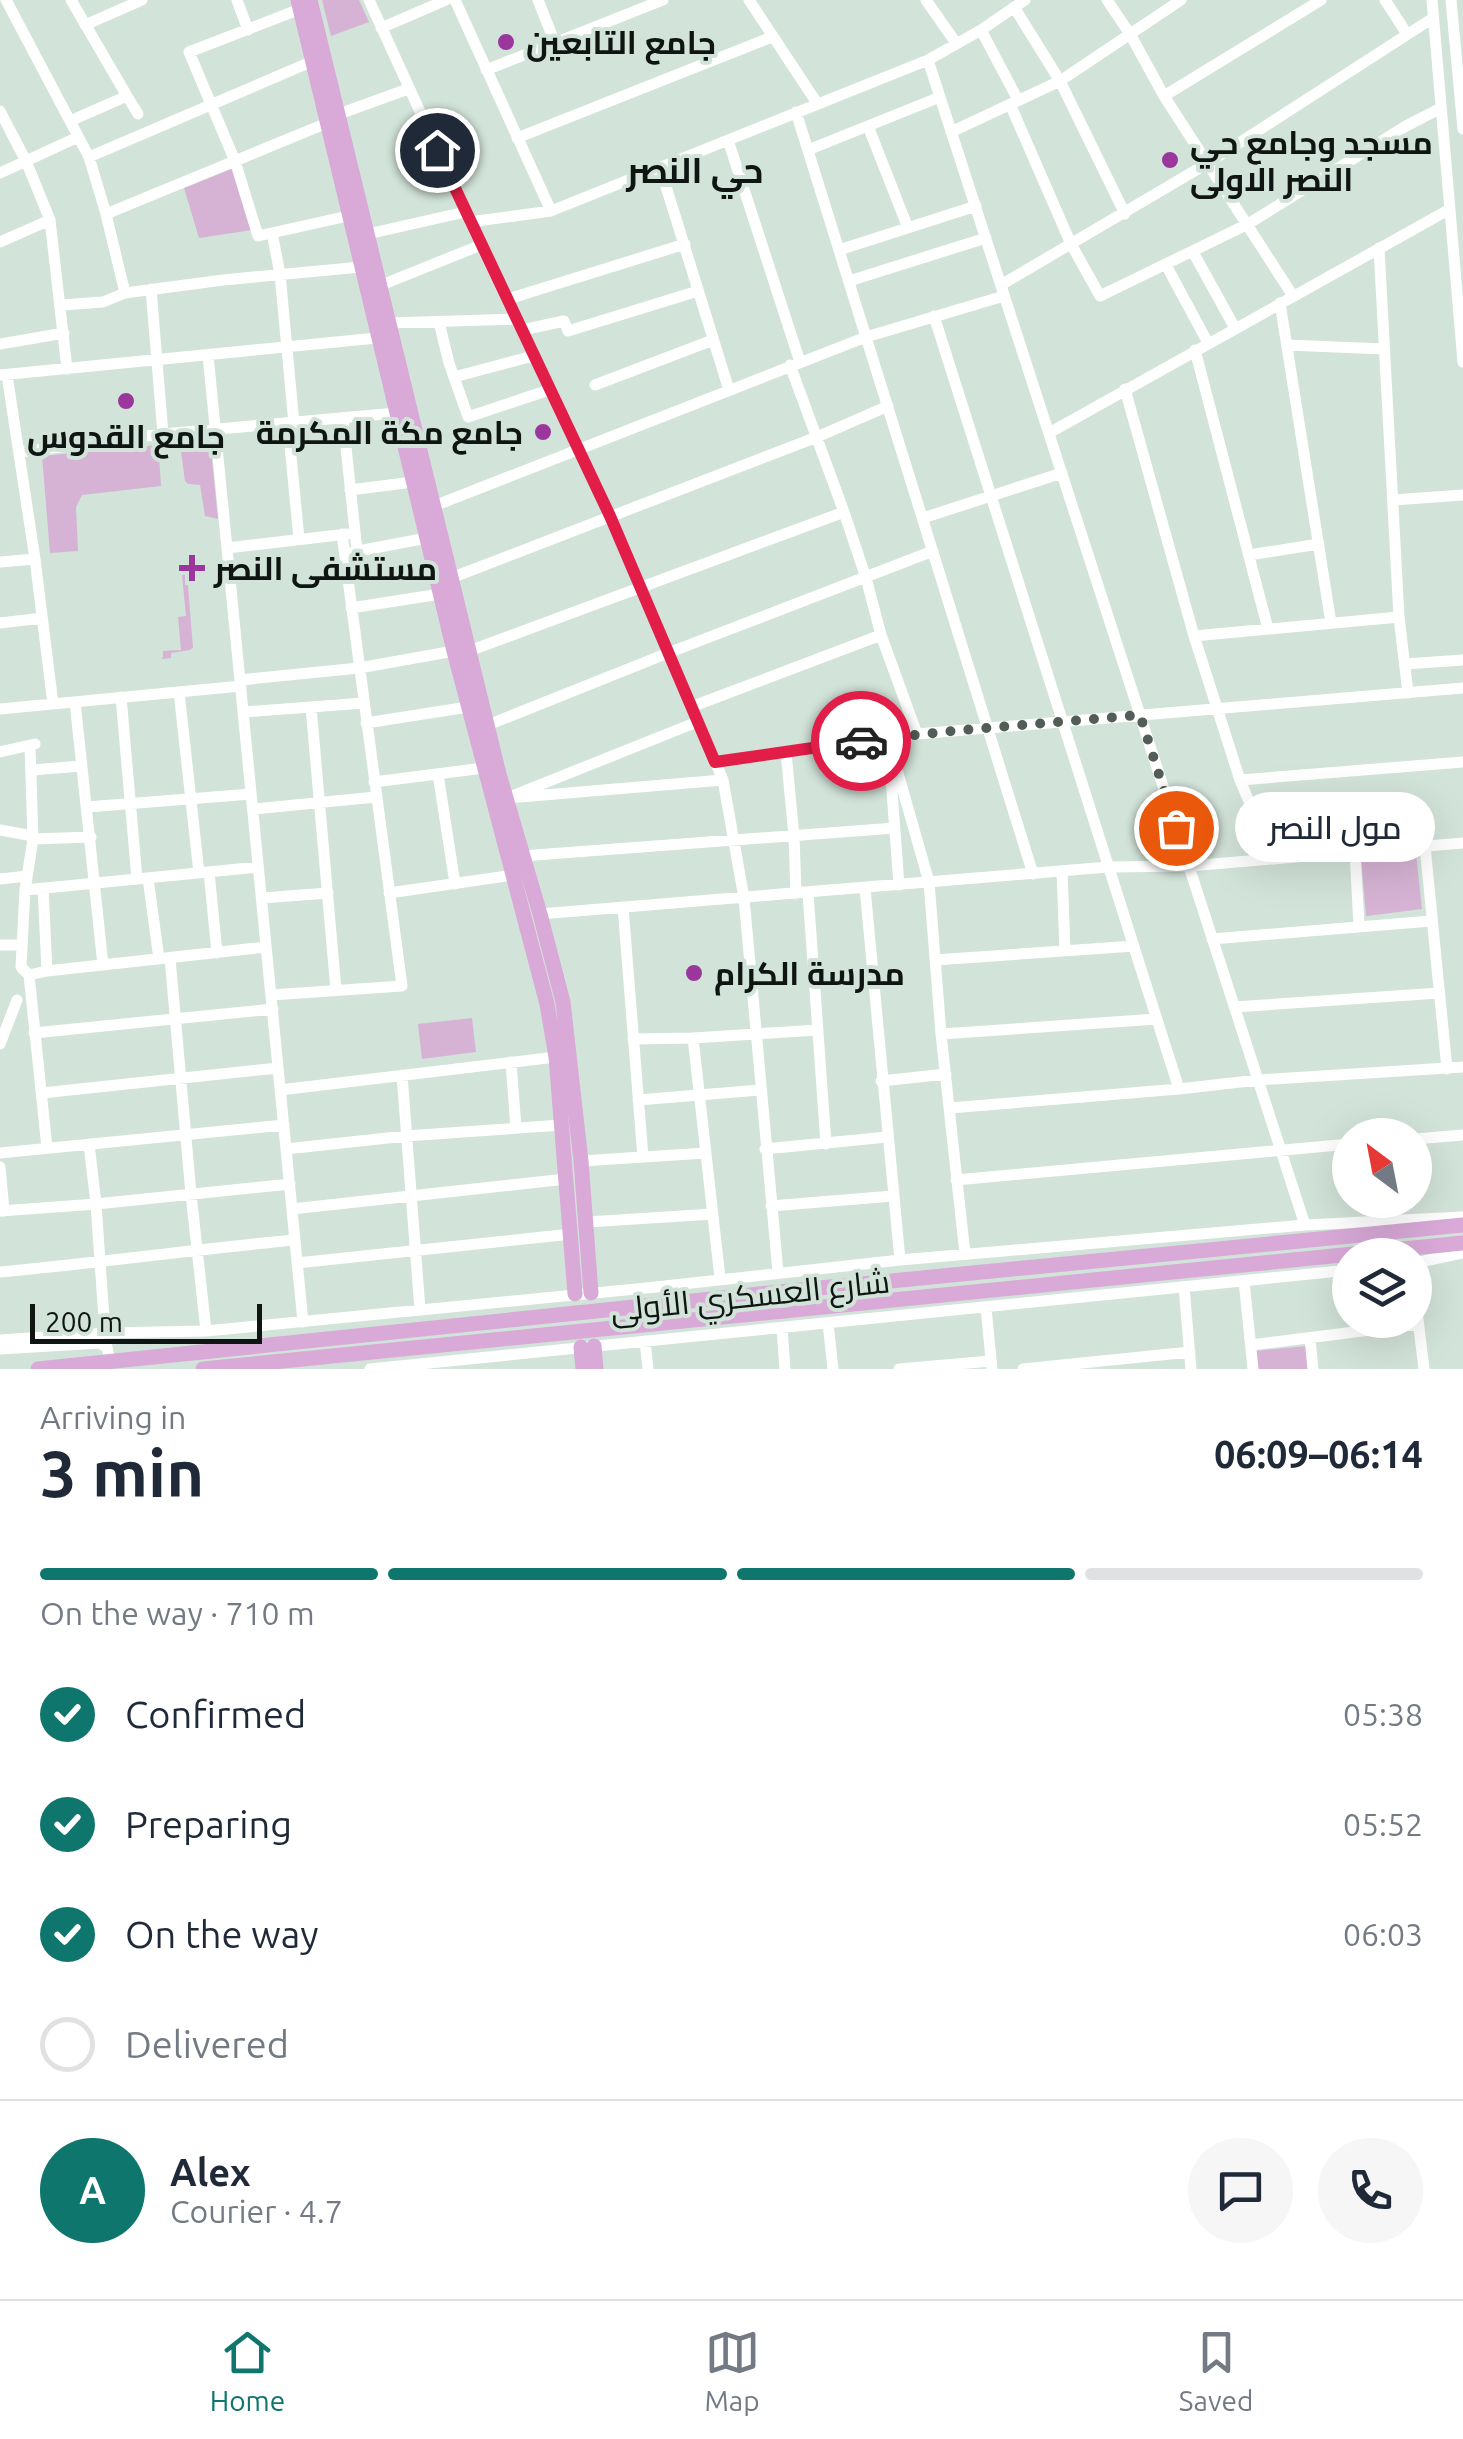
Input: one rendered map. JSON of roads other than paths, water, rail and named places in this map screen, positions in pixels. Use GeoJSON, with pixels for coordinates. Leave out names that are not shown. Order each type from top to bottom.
{"type":"FeatureCollection","features":[{"type":"Feature","properties":{"kind":"main road"},"geometry":{"type":"LineString","coordinates":[[303,3],[313,61],[333,118],[348,216],[413,482],[451,578],[468,707],[547,1004],[583,1293]]}},
{"type":"Feature","properties":{"kind":"main road"},"geometry":{"type":"LineString","coordinates":[[303,3],[368,234],[434,506],[440,594],[488,726],[563,1002],[587,1222],[577,1243]]}},
{"type":"Feature","properties":{"kind":"main road","name":"شارع العسكري الأولى"},"geometry":{"type":"LineString","coordinates":[[38,1369],[1459,1221]]}},
{"type":"Feature","properties":{"kind":"main road"},"geometry":{"type":"LineString","coordinates":[[1038,1247],[1040,1266]]}},
{"type":"Feature","properties":{"kind":"main road","name":"شارع العسكري الأولى"},"geometry":{"type":"LineString","coordinates":[[203,1369],[506,1346],[577,1331],[590,1341],[902,1299],[1314,1266],[1460,1248]]}},
{"type":"Feature","properties":{"kind":"main road"},"geometry":{"type":"LineString","coordinates":[[656,1286],[658,1304]]}},
{"type":"Feature","properties":{"kind":"main road"},"geometry":{"type":"LineString","coordinates":[[902,1299],[903,1316]]}},
{"type":"Feature","properties":{"kind":"main road"},"geometry":{"type":"LineString","coordinates":[[504,1302],[505,1320]]}},
{"type":"Feature","properties":{"kind":"main road"},"geometry":{"type":"LineString","coordinates":[[577,1331],[584,1312]]}},
{"type":"Feature","properties":{"kind":"main road"},"geometry":{"type":"LineString","coordinates":[[584,1312],[596,1369]]}},
{"type":"Feature","properties":{"kind":"main road"},"geometry":{"type":"LineString","coordinates":[[303,1322],[306,1340]]}},
{"type":"Feature","properties":{"kind":"main road"},"geometry":{"type":"LineString","coordinates":[[583,1369],[590,1341]]}},
{"type":"Feature","properties":{"kind":"street"},"geometry":{"type":"LineString","coordinates":[[6,0],[89,158],[125,293]]}},
{"type":"Feature","properties":{"kind":"street"},"geometry":{"type":"LineString","coordinates":[[71,0],[138,114]]}},
{"type":"Feature","properties":{"kind":"street"},"geometry":{"type":"LineString","coordinates":[[85,26],[142,0]]}},
{"type":"Feature","properties":{"kind":"street"},"geometry":{"type":"LineString","coordinates":[[237,0],[248,30]]}},
{"type":"Feature","properties":{"kind":"street"},"geometry":{"type":"LineString","coordinates":[[369,0],[610,516],[723,780],[744,898],[778,1272]]}},
{"type":"Feature","properties":{"kind":"street"},"geometry":{"type":"LineString","coordinates":[[381,28],[446,0]]}},
{"type":"Feature","properties":{"kind":"street"},"geometry":{"type":"LineString","coordinates":[[454,0],[551,212]]}},
{"type":"Feature","properties":{"kind":"street"},"geometry":{"type":"LineString","coordinates":[[538,0],[555,42]]}},
{"type":"Feature","properties":{"kind":"street"},"geometry":{"type":"LineString","coordinates":[[486,70],[663,0]]}},
{"type":"Feature","properties":{"kind":"street"},"geometry":{"type":"LineString","coordinates":[[749,0],[816,103]]}},
{"type":"Feature","properties":{"kind":"street"},"geometry":{"type":"LineString","coordinates":[[926,0],[956,44]]}},
{"type":"Feature","properties":{"kind":"street"},"geometry":{"type":"LineString","coordinates":[[1107,0],[1164,96],[1294,296]]}},
{"type":"Feature","properties":{"kind":"street"},"geometry":{"type":"LineString","coordinates":[[952,132],[1060,81],[1181,0]]}},
{"type":"Feature","properties":{"kind":"street"},"geometry":{"type":"LineString","coordinates":[[1164,96],[1321,0]]}},
{"type":"Feature","properties":{"kind":"street"},"geometry":{"type":"LineString","coordinates":[[1386,0],[1408,34]]}},
{"type":"Feature","properties":{"kind":"street"},"geometry":{"type":"LineString","coordinates":[[1432,0],[1450,208],[1458,245],[1463,362]]}},
{"type":"Feature","properties":{"kind":"street"},"geometry":{"type":"LineString","coordinates":[[1451,0],[1463,129]]}},
{"type":"Feature","properties":{"kind":"street"},"geometry":{"type":"LineString","coordinates":[[368,234],[468,217],[551,212],[928,60],[1021,2],[1125,214]]}},
{"type":"Feature","properties":{"kind":"street"},"geometry":{"type":"LineString","coordinates":[[303,3],[248,30],[189,52],[235,161],[258,236],[348,216]]}},
{"type":"Feature","properties":{"kind":"street"},"geometry":{"type":"LineString","coordinates":[[434,506],[866,337],[1002,290],[1434,18]]}},
{"type":"Feature","properties":{"kind":"street"},"geometry":{"type":"LineString","coordinates":[[981,30],[1071,244],[1100,296],[1248,224],[1441,108]]}},
{"type":"Feature","properties":{"kind":"street"},"geometry":{"type":"LineString","coordinates":[[517,138],[772,36]]}},
{"type":"Feature","properties":{"kind":"street"},"geometry":{"type":"LineString","coordinates":[[928,60],[1304,1225]]}},
{"type":"Feature","properties":{"kind":"street"},"geometry":{"type":"LineString","coordinates":[[89,158],[313,61]]}},
{"type":"Feature","properties":{"kind":"street"},"geometry":{"type":"LineString","coordinates":[[106,214],[408,89]]}},
{"type":"Feature","properties":{"kind":"street"},"geometry":{"type":"LineString","coordinates":[[70,121],[127,96]]}},
{"type":"Feature","properties":{"kind":"street"},"geometry":{"type":"LineString","coordinates":[[808,150],[940,97]]}},
{"type":"Feature","properties":{"kind":"street"},"geometry":{"type":"LineString","coordinates":[[0,112],[26,161],[50,220],[68,369]]}},
{"type":"Feature","properties":{"kind":"street"},"geometry":{"type":"LineString","coordinates":[[796,112],[1033,874]]}},
{"type":"Feature","properties":{"kind":"street"},"geometry":{"type":"LineString","coordinates":[[868,126],[908,228]]}},
{"type":"Feature","properties":{"kind":"street"},"geometry":{"type":"LineString","coordinates":[[0,174],[78,137]]}},
{"type":"Feature","properties":{"kind":"street"},"geometry":{"type":"LineString","coordinates":[[728,140],[817,436],[917,734]]}},
{"type":"Feature","properties":{"kind":"street"},"geometry":{"type":"LineString","coordinates":[[660,167],[729,390]]}},
{"type":"Feature","properties":{"kind":"street"},"geometry":{"type":"LineString","coordinates":[[839,250],[976,206]]}},
{"type":"Feature","properties":{"kind":"street"},"geometry":{"type":"LineString","coordinates":[[1049,433],[1450,208]]}},
{"type":"Feature","properties":{"kind":"street"},"geometry":{"type":"LineString","coordinates":[[0,242],[50,220]]}},
{"type":"Feature","properties":{"kind":"street"},"geometry":{"type":"LineString","coordinates":[[272,233],[280,274],[299,539]]}},
{"type":"Feature","properties":{"kind":"street"},"geometry":{"type":"LineString","coordinates":[[849,281],[986,238]]}},
{"type":"Feature","properties":{"kind":"street"},"geometry":{"type":"LineString","coordinates":[[379,286],[481,244]]}},
{"type":"Feature","properties":{"kind":"street"},"geometry":{"type":"LineString","coordinates":[[508,299],[684,244]]}},
{"type":"Feature","properties":{"kind":"street"},"geometry":{"type":"LineString","coordinates":[[1379,248],[1399,617],[1408,694]]}},
{"type":"Feature","properties":{"kind":"street"},"geometry":{"type":"LineString","coordinates":[[1193,252],[1235,328]]}},
{"type":"Feature","properties":{"kind":"street"},"geometry":{"type":"LineString","coordinates":[[1166,265],[1208,343]]}},
{"type":"Feature","properties":{"kind":"street"},"geometry":{"type":"LineString","coordinates":[[61,305],[102,302],[125,293],[361,267]]}},
{"type":"Feature","properties":{"kind":"street"},"geometry":{"type":"LineString","coordinates":[[150,290],[163,434]]}},
{"type":"Feature","properties":{"kind":"street"},"geometry":{"type":"LineString","coordinates":[[388,323],[564,321],[568,331],[698,291]]}},
{"type":"Feature","properties":{"kind":"street"},"geometry":{"type":"LineString","coordinates":[[1280,303],[1331,623]]}},
{"type":"Feature","properties":{"kind":"street"},"geometry":{"type":"LineString","coordinates":[[934,316],[1179,1089]]}},
{"type":"Feature","properties":{"kind":"street"},"geometry":{"type":"LineString","coordinates":[[439,322],[468,417],[549,390]]}},
{"type":"Feature","properties":{"kind":"street"},"geometry":{"type":"LineString","coordinates":[[0,344],[64,333]]}},
{"type":"Feature","properties":{"kind":"street"},"geometry":{"type":"LineString","coordinates":[[52,704],[20,452],[3,375],[378,338]]}},
{"type":"Feature","properties":{"kind":"street"},"geometry":{"type":"LineString","coordinates":[[595,384],[713,340]]}},
{"type":"Feature","properties":{"kind":"street"},"geometry":{"type":"LineString","coordinates":[[1287,345],[1384,349]]}},
{"type":"Feature","properties":{"kind":"street"},"geometry":{"type":"LineString","coordinates":[[1195,350],[1268,629]]}},
{"type":"Feature","properties":{"kind":"street"},"geometry":{"type":"LineString","coordinates":[[208,355],[303,1322]]}},
{"type":"Feature","properties":{"kind":"street"},"geometry":{"type":"LineString","coordinates":[[454,377],[533,356]]}},
{"type":"Feature","properties":{"kind":"street"},"geometry":{"type":"LineString","coordinates":[[1125,389],[1217,710],[1240,780],[1273,859]]}},
{"type":"Feature","properties":{"kind":"street"},"geometry":{"type":"LineString","coordinates":[[451,578],[888,406]]}},
{"type":"Feature","properties":{"kind":"street"},"geometry":{"type":"LineString","coordinates":[[20,452],[163,434],[396,414]]}},
{"type":"Feature","properties":{"kind":"street"},"geometry":{"type":"LineString","coordinates":[[271,995],[402,986],[352,608],[350,490],[343,419]]}},
{"type":"Feature","properties":{"kind":"street"},"geometry":{"type":"LineString","coordinates":[[922,518],[1062,473]]}},
{"type":"Feature","properties":{"kind":"street"},"geometry":{"type":"LineString","coordinates":[[350,490],[413,482]]}},
{"type":"Feature","properties":{"kind":"street"},"geometry":{"type":"LineString","coordinates":[[1393,500],[1463,495]]}},
{"type":"Feature","properties":{"kind":"street"},"geometry":{"type":"LineString","coordinates":[[0,709],[179,692],[461,651],[844,512]]}},
{"type":"Feature","properties":{"kind":"street"},"geometry":{"type":"LineString","coordinates":[[227,548],[348,533]]}},
{"type":"Feature","properties":{"kind":"street"},"geometry":{"type":"LineString","coordinates":[[350,552],[434,536]]}},
{"type":"Feature","properties":{"kind":"street"},"geometry":{"type":"LineString","coordinates":[[1249,556],[1319,544]]}},
{"type":"Feature","properties":{"kind":"street"},"geometry":{"type":"LineString","coordinates":[[488,726],[933,552]]}},
{"type":"Feature","properties":{"kind":"street"},"geometry":{"type":"LineString","coordinates":[[0,562],[35,559]]}},
{"type":"Feature","properties":{"kind":"street"},"geometry":{"type":"LineString","coordinates":[[352,608],[440,594]]}},
{"type":"Feature","properties":{"kind":"street"},"geometry":{"type":"LineString","coordinates":[[1194,636],[1399,617]]}},
{"type":"Feature","properties":{"kind":"street"},"geometry":{"type":"LineString","coordinates":[[0,623],[42,618]]}},
{"type":"Feature","properties":{"kind":"street"},"geometry":{"type":"LineString","coordinates":[[691,707],[882,635]]}},
{"type":"Feature","properties":{"kind":"street"},"geometry":{"type":"LineString","coordinates":[[1406,664],[1463,660]]}},
{"type":"Feature","properties":{"kind":"street"},"geometry":{"type":"LineString","coordinates":[[715,762],[917,734],[1463,688]]}},
{"type":"Feature","properties":{"kind":"street"},"geometry":{"type":"LineString","coordinates":[[179,692],[190,799],[217,953]]}},
{"type":"Feature","properties":{"kind":"street"},"geometry":{"type":"LineString","coordinates":[[121,698],[130,803],[175,1018],[206,1331]]}},
{"type":"Feature","properties":{"kind":"street"},"geometry":{"type":"LineString","coordinates":[[75,702],[103,965]]}},
{"type":"Feature","properties":{"kind":"street"},"geometry":{"type":"LineString","coordinates":[[243,712],[364,703]]}},
{"type":"Feature","properties":{"kind":"street"},"geometry":{"type":"LineString","coordinates":[[311,707],[336,990]]}},
{"type":"Feature","properties":{"kind":"street"},"geometry":{"type":"LineString","coordinates":[[366,724],[468,707]]}},
{"type":"Feature","properties":{"kind":"street"},"geometry":{"type":"LineString","coordinates":[[506,798],[697,722]]}},
{"type":"Feature","properties":{"kind":"street"},"geometry":{"type":"LineString","coordinates":[[888,738],[899,885]]}},
{"type":"Feature","properties":{"kind":"street"},"geometry":{"type":"LineString","coordinates":[[888,738],[929,882],[965,1254]]}},
{"type":"Feature","properties":{"kind":"street"},"geometry":{"type":"LineString","coordinates":[[0,752],[33,745],[33,838],[25,890],[21,967],[29,975],[48,1148]]}},
{"type":"Feature","properties":{"kind":"street"},"geometry":{"type":"LineString","coordinates":[[786,752],[818,1030],[826,1144]]}},
{"type":"Feature","properties":{"kind":"street"},"geometry":{"type":"LineString","coordinates":[[1240,780],[1463,762]]}},
{"type":"Feature","properties":{"kind":"street"},"geometry":{"type":"LineString","coordinates":[[30,770],[82,766]]}},
{"type":"Feature","properties":{"kind":"street"},"geometry":{"type":"LineString","coordinates":[[374,782],[484,768]]}},
{"type":"Feature","properties":{"kind":"street"},"geometry":{"type":"LineString","coordinates":[[438,774],[454,884]]}},
{"type":"Feature","properties":{"kind":"street"},"geometry":{"type":"LineString","coordinates":[[506,798],[723,780]]}},
{"type":"Feature","properties":{"kind":"street"},"geometry":{"type":"LineString","coordinates":[[87,807],[251,794]]}},
{"type":"Feature","properties":{"kind":"street"},"geometry":{"type":"LineString","coordinates":[[253,809],[376,797]]}},
{"type":"Feature","properties":{"kind":"street"},"geometry":{"type":"LineString","coordinates":[[522,856],[894,828]]}},
{"type":"Feature","properties":{"kind":"street"},"geometry":{"type":"LineString","coordinates":[[0,830],[33,838],[91,838]]}},
{"type":"Feature","properties":{"kind":"street"},"geometry":{"type":"LineString","coordinates":[[540,914],[1108,867],[1188,866],[1463,843]]}},
{"type":"Feature","properties":{"kind":"street"},"geometry":{"type":"LineString","coordinates":[[1425,846],[1447,1068]]}},
{"type":"Feature","properties":{"kind":"street"},"geometry":{"type":"LineString","coordinates":[[1356,852],[1359,926]]}},
{"type":"Feature","properties":{"kind":"street"},"geometry":{"type":"LineString","coordinates":[[25,890],[258,866]]}},
{"type":"Feature","properties":{"kind":"street"},"geometry":{"type":"LineString","coordinates":[[1062,871],[1065,951]]}},
{"type":"Feature","properties":{"kind":"street"},"geometry":{"type":"LineString","coordinates":[[389,894],[513,875]]}},
{"type":"Feature","properties":{"kind":"street"},"geometry":{"type":"LineString","coordinates":[[0,879],[27,876]]}},
{"type":"Feature","properties":{"kind":"street"},"geometry":{"type":"LineString","coordinates":[[43,888],[48,971]]}},
{"type":"Feature","properties":{"kind":"street"},"geometry":{"type":"LineString","coordinates":[[865,888],[900,1260]]}},
{"type":"Feature","properties":{"kind":"street"},"geometry":{"type":"LineString","coordinates":[[262,898],[328,893]]}},
{"type":"Feature","properties":{"kind":"street"},"geometry":{"type":"LineString","coordinates":[[623,907],[643,1157]]}},
{"type":"Feature","properties":{"kind":"street"},"geometry":{"type":"LineString","coordinates":[[1212,938],[1432,920]]}},
{"type":"Feature","properties":{"kind":"street"},"geometry":{"type":"LineString","coordinates":[[0,945],[21,945]]}},
{"type":"Feature","properties":{"kind":"street"},"geometry":{"type":"LineString","coordinates":[[935,960],[1134,946]]}},
{"type":"Feature","properties":{"kind":"street"},"geometry":{"type":"LineString","coordinates":[[29,975],[266,948]]}},
{"type":"Feature","properties":{"kind":"street"},"geometry":{"type":"LineString","coordinates":[[1234,1006],[1439,993]]}},
{"type":"Feature","properties":{"kind":"street"},"geometry":{"type":"LineString","coordinates":[[0,1002],[31,999]]}},
{"type":"Feature","properties":{"kind":"street"},"geometry":{"type":"LineString","coordinates":[[0,1044],[17,1000]]}},
{"type":"Feature","properties":{"kind":"street"},"geometry":{"type":"LineString","coordinates":[[34,1033],[272,1009]]}},
{"type":"Feature","properties":{"kind":"street"},"geometry":{"type":"LineString","coordinates":[[941,1034],[1156,1018]]}},
{"type":"Feature","properties":{"kind":"street"},"geometry":{"type":"LineString","coordinates":[[633,1039],[818,1030]]}},
{"type":"Feature","properties":{"kind":"street"},"geometry":{"type":"LineString","coordinates":[[693,1038],[720,1278]]}},
{"type":"Feature","properties":{"kind":"street"},"geometry":{"type":"LineString","coordinates":[[280,1090],[556,1057]]}},
{"type":"Feature","properties":{"kind":"street"},"geometry":{"type":"LineString","coordinates":[[510,1062],[516,1128]]}},
{"type":"Feature","properties":{"kind":"street"},"geometry":{"type":"LineString","coordinates":[[950,1108],[1258,1080],[1463,1067]]}},
{"type":"Feature","properties":{"kind":"street"},"geometry":{"type":"LineString","coordinates":[[42,1093],[278,1068]]}},
{"type":"Feature","properties":{"kind":"street"},"geometry":{"type":"LineString","coordinates":[[882,1081],[946,1074]]}},
{"type":"Feature","properties":{"kind":"street"},"geometry":{"type":"LineString","coordinates":[[402,1075],[420,1310]]}},
{"type":"Feature","properties":{"kind":"street"},"geometry":{"type":"LineString","coordinates":[[638,1100],[760,1090]]}},
{"type":"Feature","properties":{"kind":"street"},"geometry":{"type":"LineString","coordinates":[[0,1152],[284,1124]]}},
{"type":"Feature","properties":{"kind":"street"},"geometry":{"type":"LineString","coordinates":[[286,1150],[406,1136],[562,1125]]}},
{"type":"Feature","properties":{"kind":"street"},"geometry":{"type":"LineString","coordinates":[[1432,1138],[1463,1136]]}},
{"type":"Feature","properties":{"kind":"street"},"geometry":{"type":"LineString","coordinates":[[766,1148],[887,1137]]}},
{"type":"Feature","properties":{"kind":"street"},"geometry":{"type":"LineString","coordinates":[[89,1144],[105,1333]]}},
{"type":"Feature","properties":{"kind":"street"},"geometry":{"type":"LineString","coordinates":[[956,1180],[1332,1146]]}},
{"type":"Feature","properties":{"kind":"street"},"geometry":{"type":"LineString","coordinates":[[581,1161],[706,1153]]}},
{"type":"Feature","properties":{"kind":"street"},"geometry":{"type":"LineString","coordinates":[[0,1167],[2,1211],[290,1184]]}},
{"type":"Feature","properties":{"kind":"street"},"geometry":{"type":"LineString","coordinates":[[292,1208],[566,1179]]}},
{"type":"Feature","properties":{"kind":"street"},"geometry":{"type":"LineString","coordinates":[[771,1206],[893,1196]]}},
{"type":"Feature","properties":{"kind":"street"},"geometry":{"type":"LineString","coordinates":[[587,1222],[713,1214]]}},
{"type":"Feature","properties":{"kind":"street"},"geometry":{"type":"LineString","coordinates":[[0,1340],[206,1331],[900,1260],[1304,1225],[1459,1221]]}},
{"type":"Feature","properties":{"kind":"street"},"geometry":{"type":"LineString","coordinates":[[0,1272],[295,1240]]}},
{"type":"Feature","properties":{"kind":"street"},"geometry":{"type":"LineString","coordinates":[[298,1263],[416,1251],[577,1243]]}},
{"type":"Feature","properties":{"kind":"street"},"geometry":{"type":"LineString","coordinates":[[1432,1258],[1460,1248]]}},
{"type":"Feature","properties":{"kind":"street"},"geometry":{"type":"LineString","coordinates":[[370,1369],[421,1367],[506,1346],[645,1341],[662,1331],[828,1324],[1244,1281],[1314,1266],[1332,1268]]}},
{"type":"Feature","properties":{"kind":"street"},"geometry":{"type":"LineString","coordinates":[[1244,1281],[1253,1369]]}},
{"type":"Feature","properties":{"kind":"street"},"geometry":{"type":"LineString","coordinates":[[1184,1288],[1192,1369]]}},
{"type":"Feature","properties":{"kind":"street"},"geometry":{"type":"LineString","coordinates":[[899,1369],[991,1365],[986,1308]]}},
{"type":"Feature","properties":{"kind":"street"},"geometry":{"type":"LineString","coordinates":[[828,1324],[833,1369]]}},
{"type":"Feature","properties":{"kind":"street"},"geometry":{"type":"LineString","coordinates":[[782,1328],[785,1369]]}},
{"type":"Feature","properties":{"kind":"street"},"geometry":{"type":"LineString","coordinates":[[1251,1345],[1332,1335]]}},
{"type":"Feature","properties":{"kind":"street"},"geometry":{"type":"LineString","coordinates":[[1310,1338],[1313,1369]]}},
{"type":"Feature","properties":{"kind":"street"},"geometry":{"type":"LineString","coordinates":[[1420,1338],[1424,1369]]}},
{"type":"Feature","properties":{"kind":"street"},"geometry":{"type":"LineString","coordinates":[[645,1341],[648,1369]]}},
{"type":"Feature","properties":{"kind":"street"},"geometry":{"type":"LineString","coordinates":[[0,1350],[102,1344],[109,1350],[110,1362]]}},
{"type":"Feature","properties":{"kind":"street"},"geometry":{"type":"LineString","coordinates":[[1023,1369],[1190,1352]]}},
{"type":"Feature","properties":{"kind":"place","name":"جامع التابعين"},"geometry":{"type":"Point","coordinates":[506,42]}},
{"type":"Feature","properties":{"kind":"place","name":"مسجد وجامع حي النصر الاولى"},"geometry":{"type":"Point","coordinates":[1170,160]}},
{"type":"Feature","properties":{"kind":"place","name":"جامع القدوس"},"geometry":{"type":"Point","coordinates":[126,401]}},
{"type":"Feature","properties":{"kind":"place","name":"جامع مكة المكرمة"},"geometry":{"type":"Point","coordinates":[543,432]}},
{"type":"Feature","properties":{"kind":"place","name":"مستشفى النصر"},"geometry":{"type":"Point","coordinates":[192,568]}},
{"type":"Feature","properties":{"kind":"place","name":"مول النصر"},"geometry":{"type":"Point","coordinates":[1176,828]}},
{"type":"Feature","properties":{"kind":"place","name":"مدرسة الكرام"},"geometry":{"type":"Point","coordinates":[694,973]}},
{"type":"Feature","properties":{"kind":"district","name":"حي النصر"},"geometry":{"type":"Point","coordinates":[695,170]}}]}
